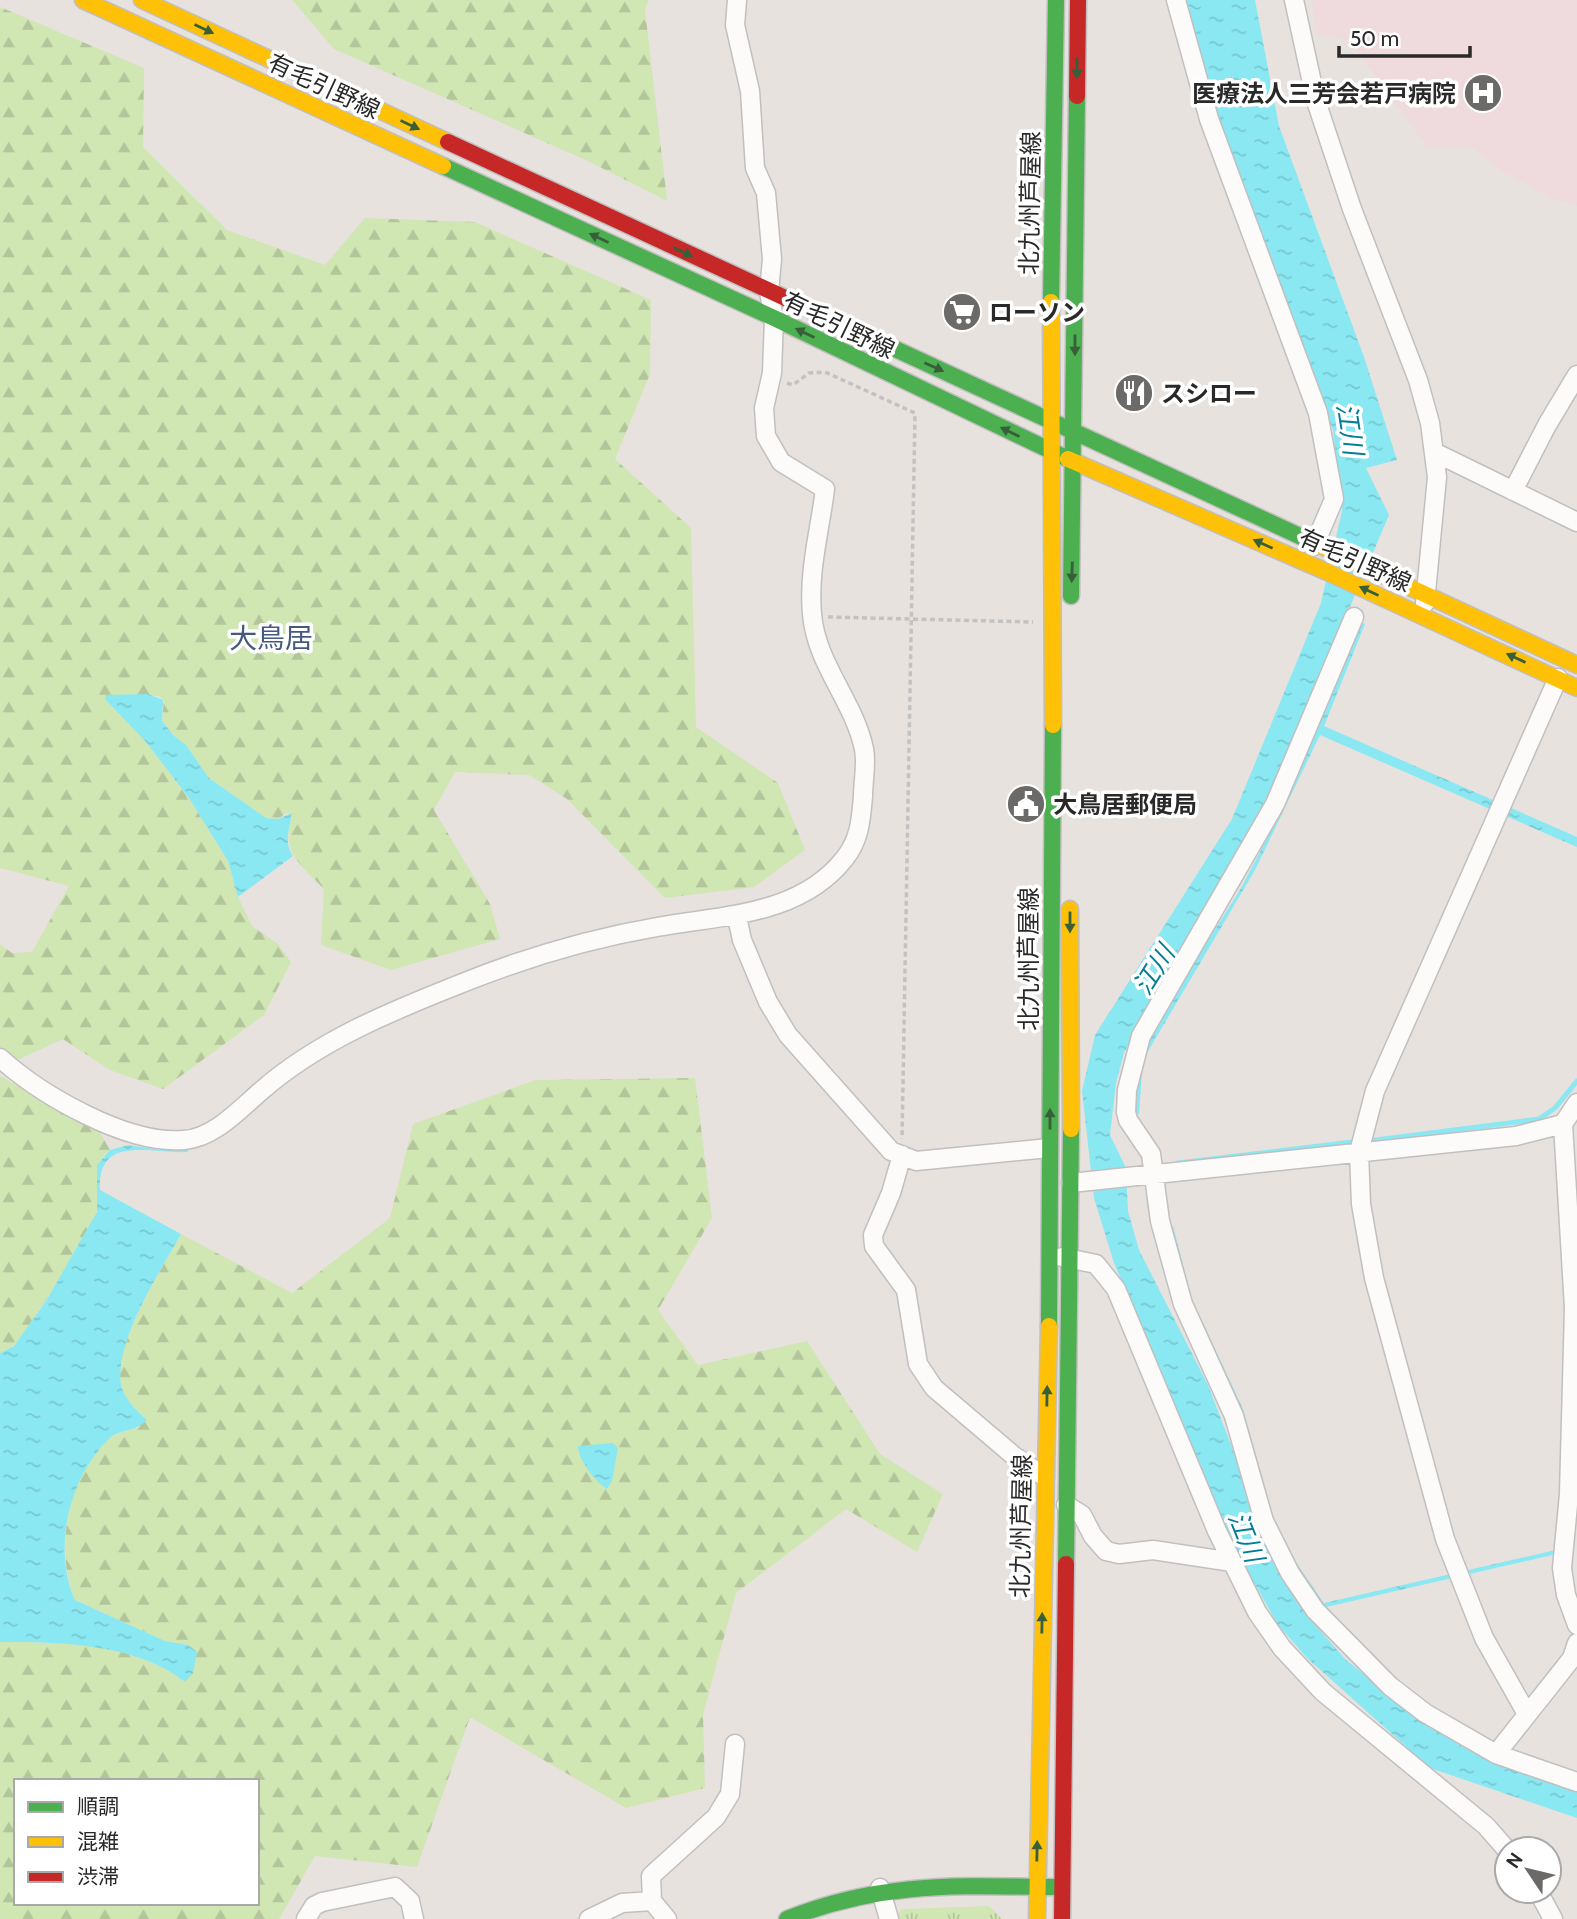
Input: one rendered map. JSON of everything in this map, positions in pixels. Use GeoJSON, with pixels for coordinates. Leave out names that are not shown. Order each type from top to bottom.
{"type":"FeatureCollection","features":[{"type":"Feature","properties":{"kind":"main road","name":"有毛引野線"},"geometry":{"type":"LineString","coordinates":[[83,0],[774,318],[1051,452],[1325,571],[1577,688]]}},
{"type":"Feature","properties":{"kind":"main road","name":"有毛引野線"},"geometry":{"type":"LineString","coordinates":[[142,0],[769,292],[1049,419],[1321,549],[1422,592],[1577,665]]}},
{"type":"Feature","properties":{"kind":"main road","name":"北九州芦屋線"},"geometry":{"type":"LineString","coordinates":[[1037,1919],[1050,1256],[1053,622],[1049,419],[1056,0]]}},
{"type":"Feature","properties":{"kind":"main road","name":"北九州芦屋線"},"geometry":{"type":"LineString","coordinates":[[1071,608],[1075,461],[1077,0]]}},
{"type":"Feature","properties":{"kind":"main road","name":"北九州芦屋線"},"geometry":{"type":"LineString","coordinates":[[1062,1919],[1071,1184],[1070,896]]}},
{"type":"Feature","properties":{"kind":"main road"},"geometry":{"type":"LineString","coordinates":[[787,1919],[819,1904],[880,1888],[940,1884],[1061,1888]]}},
{"type":"Feature","properties":{"kind":"street"},"geometry":{"type":"LineString","coordinates":[[0,1058],[28,1082],[111,1125],[142,1136],[185,1140],[202,1136],[306,1057],[350,1031],[468,981],[563,950],[656,927],[737,917],[792,898],[825,878],[845,857],[861,828],[865,752],[858,728],[821,654],[812,616],[811,582],[824,489],[815,480],[781,462],[766,436],[764,408],[771,377],[774,318],[769,292],[772,259],[766,192],[755,168],[750,91],[735,26],[737,0]]}},
{"type":"Feature","properties":{"kind":"street"},"geometry":{"type":"LineString","coordinates":[[1176,0],[1209,119],[1318,413],[1334,499],[1321,549]]}},
{"type":"Feature","properties":{"kind":"street"},"geometry":{"type":"LineString","coordinates":[[1294,0],[1316,101],[1352,209],[1418,380],[1434,452],[1437,477],[1418,613]]}},
{"type":"Feature","properties":{"kind":"street"},"geometry":{"type":"LineString","coordinates":[[1513,491],[1577,375]]}},
{"type":"Feature","properties":{"kind":"street"},"geometry":{"type":"LineString","coordinates":[[1434,452],[1577,522]]}},
{"type":"Feature","properties":{"kind":"street"},"geometry":{"type":"LineString","coordinates":[[1354,617],[1275,804],[1141,1036],[1127,1090],[1126,1112],[1128,1120],[1151,1154],[1160,1221],[1183,1304],[1234,1416],[1264,1521],[1290,1573],[1315,1610],[1390,1686],[1425,1713],[1496,1754],[1577,1782]]}},
{"type":"Feature","properties":{"kind":"street"},"geometry":{"type":"LineString","coordinates":[[1527,1713],[1484,1638],[1445,1539],[1374,1279],[1360,1204],[1359,1152],[1375,1091],[1558,678]]}},
{"type":"Feature","properties":{"kind":"street"},"geometry":{"type":"LineString","coordinates":[[737,917],[742,940],[768,1002],[788,1035],[891,1151],[916,1161],[1049,1148]]}},
{"type":"Feature","properties":{"kind":"street"},"geometry":{"type":"LineString","coordinates":[[1577,1103],[1563,1124],[1574,1308],[1569,1494],[1562,1568],[1566,1595],[1577,1622]]}},
{"type":"Feature","properties":{"kind":"street"},"geometry":{"type":"LineString","coordinates":[[1071,1184],[1516,1136],[1563,1124]]}},
{"type":"Feature","properties":{"kind":"street"},"geometry":{"type":"LineString","coordinates":[[902,1156],[891,1193],[873,1235],[874,1246],[906,1290],[918,1364],[934,1388],[1014,1456],[1045,1477]]}},
{"type":"Feature","properties":{"kind":"street"},"geometry":{"type":"LineString","coordinates":[[1050,1256],[1069,1257],[1096,1264],[1116,1289],[1232,1562],[1257,1612],[1282,1648],[1323,1692],[1494,1835]]}},
{"type":"Feature","properties":{"kind":"street"},"geometry":{"type":"LineString","coordinates":[[1066,1505],[1082,1516],[1093,1536],[1106,1551],[1119,1554],[1153,1550],[1232,1562]]}},
{"type":"Feature","properties":{"kind":"street"},"geometry":{"type":"LineString","coordinates":[[1496,1754],[1572,1658],[1577,1643]]}},
{"type":"Feature","properties":{"kind":"street"},"geometry":{"type":"LineString","coordinates":[[667,1919],[652,1901],[651,1876],[716,1817],[730,1794],[735,1744]]}},
{"type":"Feature","properties":{"kind":"street"},"geometry":{"type":"LineString","coordinates":[[306,1919],[314,1906],[322,1902],[395,1887],[410,1900],[414,1919]]}},
{"type":"Feature","properties":{"kind":"street"},"geometry":{"type":"LineString","coordinates":[[880,1888],[888,1919]]}},
{"type":"Feature","properties":{"kind":"street"},"geometry":{"type":"LineString","coordinates":[[589,1919],[622,1903],[652,1901]]}},
{"type":"Feature","properties":{"kind":"path"},"geometry":{"type":"LineString","coordinates":[[771,377],[793,385],[808,373],[825,372],[915,414],[902,1156]]}},
{"type":"Feature","properties":{"kind":"path"},"geometry":{"type":"LineString","coordinates":[[812,616],[1053,622]]}},
{"type":"Feature","properties":{"kind":"shaded area","name":"医療法人三芳会若戸病院"},"geometry":{"type":"Polygon","coordinates":[[[1312,0],[1577,0],[1577,206],[1551,198],[1502,171],[1473,148],[1427,147],[1349,40],[1316,34],[1312,0]]]}},
{"type":"Feature","properties":{"kind":"green space"},"geometry":{"type":"Polygon","coordinates":[[[292,0],[649,0],[645,9],[667,201],[588,161],[334,49],[292,0]]]}},
{"type":"Feature","properties":{"kind":"green space"},"geometry":{"type":"Polygon","coordinates":[[[0,7],[144,68],[143,147],[227,230],[325,265],[365,218],[475,222],[651,300],[650,374],[615,459],[691,528],[696,727],[778,783],[805,850],[754,887],[665,898],[567,799],[529,775],[455,772],[434,810],[490,904],[500,939],[391,970],[321,945],[324,889],[301,865],[291,849],[289,829],[292,817],[286,813],[278,819],[266,818],[209,778],[186,745],[173,735],[162,721],[164,700],[159,696],[113,695],[108,702],[146,742],[189,798],[228,861],[238,897],[252,926],[278,944],[291,962],[264,1015],[163,1089],[110,1070],[63,1039],[0,1068],[0,944],[12,953],[32,952],[69,886],[0,868],[0,7]]]}},
{"type":"Feature","properties":{"kind":"green space"},"geometry":{"type":"Polygon","coordinates":[[[0,1076],[99,1131],[110,1150],[98,1170],[98,1202],[93,1220],[59,1279],[21,1336],[13,1346],[0,1353],[0,1076]]]}},
{"type":"Feature","properties":{"kind":"green space"},"geometry":{"type":"Polygon","coordinates":[[[695,1078],[712,1218],[658,1310],[698,1365],[807,1341],[880,1454],[943,1494],[917,1552],[846,1509],[736,1593],[703,1714],[705,1788],[626,1808],[470,1717],[417,1867],[315,1856],[279,1919],[0,1919],[0,1642],[72,1644],[121,1652],[144,1659],[185,1682],[188,1645],[165,1641],[75,1600],[66,1558],[68,1514],[83,1472],[95,1453],[110,1438],[140,1427],[122,1388],[120,1372],[130,1332],[151,1288],[181,1234],[292,1293],[390,1218],[413,1124],[536,1080],[695,1078]]]}},
{"type":"Feature","properties":{"kind":"green space"},"geometry":{"type":"Polygon","coordinates":[[[989,1906],[1002,1919],[898,1919],[897,1916],[902,1909],[989,1906]]]}},
{"type":"Feature","properties":{"kind":"water","name":"江川"},"geometry":{"type":"Polygon","coordinates":[[[1184,0],[1255,0],[1279,126],[1364,357],[1397,460],[1366,468],[1389,515],[1302,720],[1318,727],[1361,622],[1365,624],[1324,726],[1577,837],[1577,847],[1320,735],[1255,870],[1147,1053],[1142,1072],[1139,1114],[1136,1114],[1135,1087],[1142,1058],[1155,1028],[1242,886],[1281,810],[1316,732],[1300,726],[1263,815],[1124,1053],[1116,1083],[1110,1135],[1126,1168],[1128,1211],[1139,1250],[1208,1385],[1238,1463],[1258,1531],[1278,1572],[1311,1620],[1345,1659],[1425,1724],[1463,1747],[1577,1788],[1577,1818],[1430,1768],[1307,1658],[1278,1625],[1239,1556],[1209,1487],[1114,1263],[1094,1198],[1082,1091],[1095,1035],[1232,819],[1321,603],[1342,511],[1333,430],[1211,104],[1184,0]]]}},
{"type":"Feature","properties":{"kind":"water"},"geometry":{"type":"Polygon","coordinates":[[[148,694],[163,700],[162,721],[173,735],[186,745],[209,778],[266,818],[278,819],[292,813],[288,840],[293,856],[238,897],[228,861],[189,798],[146,742],[105,699],[106,695],[148,694]]]}},
{"type":"Feature","properties":{"kind":"water"},"geometry":{"type":"Polygon","coordinates":[[[128,1145],[161,1150],[188,1150],[188,1152],[143,1150],[117,1154],[107,1161],[101,1172],[100,1190],[181,1234],[140,1307],[124,1348],[121,1385],[135,1409],[147,1420],[138,1427],[109,1439],[84,1473],[68,1515],[65,1559],[75,1600],[165,1641],[188,1645],[197,1652],[193,1673],[185,1682],[144,1659],[121,1652],[72,1644],[0,1642],[0,1353],[14,1346],[46,1301],[97,1212],[97,1165],[110,1150],[128,1145]]]}},
{"type":"Feature","properties":{"kind":"water"},"geometry":{"type":"Polygon","coordinates":[[[1173,1226],[1192,1299],[1243,1409],[1274,1520],[1293,1558],[1324,1603],[1556,1550],[1557,1554],[1322,1608],[1272,1524],[1257,1460],[1240,1412],[1186,1293],[1170,1227],[1173,1226]]]}},
{"type":"Feature","properties":{"kind":"water"},"geometry":{"type":"Polygon","coordinates":[[[613,1443],[618,1448],[612,1481],[607,1489],[588,1470],[578,1446],[613,1443]]]}},
{"type":"Feature","properties":{"kind":"waterway"},"geometry":{"type":"LineString","coordinates":[[1368,1141],[1539,1119],[1555,1108],[1577,1081]]}},
{"type":"Feature","properties":{"kind":"waterway"},"geometry":{"type":"LineString","coordinates":[[1178,1163],[1352,1142]]}},
{"type":"Feature","properties":{"kind":"traffic: fast"},"geometry":{"type":"LineString","coordinates":[[1051,302],[1056,0]]}},
{"type":"Feature","properties":{"kind":"traffic: fast"},"geometry":{"type":"LineString","coordinates":[[1071,596],[1077,96]]}},
{"type":"Feature","properties":{"kind":"traffic: fast"},"geometry":{"type":"LineString","coordinates":[[443,166],[774,318],[1068,459]]}},
{"type":"Feature","properties":{"kind":"traffic: fast"},"geometry":{"type":"LineString","coordinates":[[824,316],[1319,545]]}},
{"type":"Feature","properties":{"kind":"traffic: fast"},"geometry":{"type":"LineString","coordinates":[[1049,1326],[1053,725]]}},
{"type":"Feature","properties":{"kind":"traffic: fast"},"geometry":{"type":"LineString","coordinates":[[1066,1564],[1071,1129]]}},
{"type":"Feature","properties":{"kind":"traffic: fast"},"geometry":{"type":"LineString","coordinates":[[787,1919],[855,1898],[920,1888],[1057,1887]]}},
{"type":"Feature","properties":{"kind":"traffic: slow"},"geometry":{"type":"LineString","coordinates":[[83,0],[443,166]]}},
{"type":"Feature","properties":{"kind":"traffic: slow"},"geometry":{"type":"LineString","coordinates":[[142,0],[448,142]]}},
{"type":"Feature","properties":{"kind":"traffic: slow"},"geometry":{"type":"LineString","coordinates":[[1051,302],[1053,725]]}},
{"type":"Feature","properties":{"kind":"traffic: slow"},"geometry":{"type":"LineString","coordinates":[[1068,459],[1325,571],[1577,688]]}},
{"type":"Feature","properties":{"kind":"traffic: slow"},"geometry":{"type":"LineString","coordinates":[[1319,545],[1577,665]]}},
{"type":"Feature","properties":{"kind":"traffic: slow"},"geometry":{"type":"LineString","coordinates":[[1070,909],[1071,1129]]}},
{"type":"Feature","properties":{"kind":"traffic: slow"},"geometry":{"type":"LineString","coordinates":[[1037,1919],[1049,1326]]}},
{"type":"Feature","properties":{"kind":"traffic: jam"},"geometry":{"type":"LineString","coordinates":[[1077,96],[1078,0]]}},
{"type":"Feature","properties":{"kind":"traffic: jam"},"geometry":{"type":"LineString","coordinates":[[448,142],[824,316]]}},
{"type":"Feature","properties":{"kind":"traffic: jam"},"geometry":{"type":"LineString","coordinates":[[1062,1919],[1066,1564]]}},
{"type":"Feature","properties":{"kind":"place","name":"医療法人三芳会若戸病院"},"geometry":{"type":"Point","coordinates":[1483,93]}},
{"type":"Feature","properties":{"kind":"place","name":"ローソン"},"geometry":{"type":"Point","coordinates":[962,312]}},
{"type":"Feature","properties":{"kind":"place","name":"スシロー"},"geometry":{"type":"Point","coordinates":[1134,393]}},
{"type":"Feature","properties":{"kind":"place","name":"大鳥居郵便局"},"geometry":{"type":"Point","coordinates":[1026,804]}},
{"type":"Feature","properties":{"kind":"district","name":"大鳥居"},"geometry":{"type":"Point","coordinates":[271,638]}}]}
